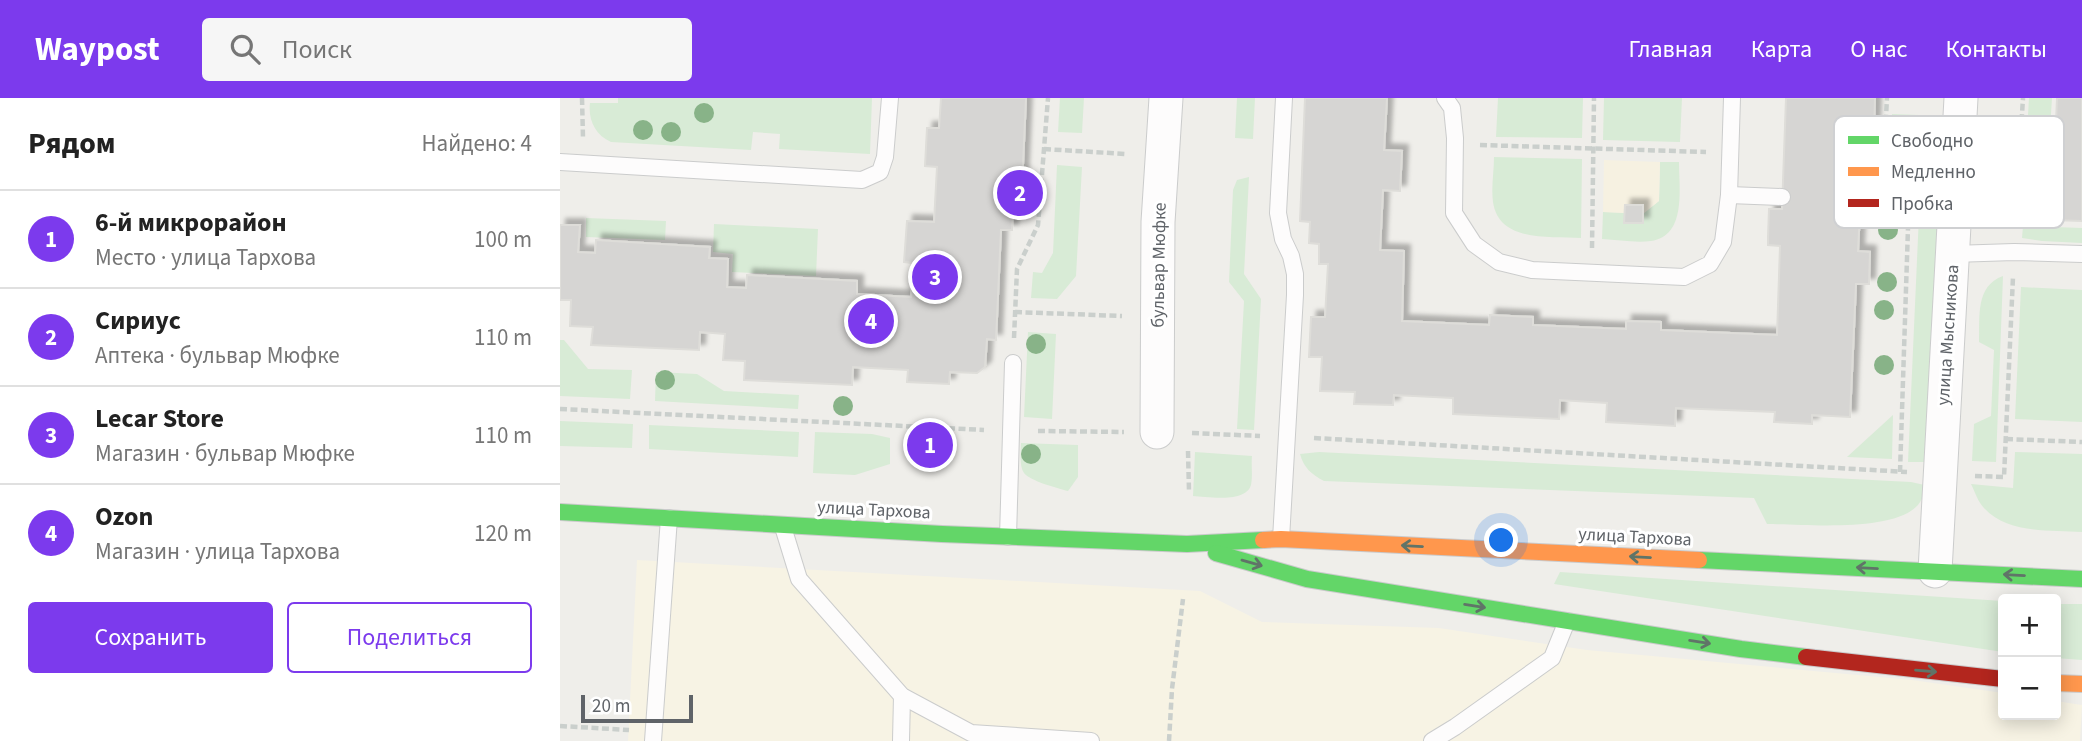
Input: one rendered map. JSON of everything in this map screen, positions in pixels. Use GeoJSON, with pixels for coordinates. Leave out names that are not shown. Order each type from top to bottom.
{"type":"FeatureCollection","features":[{"type":"Feature","properties":{"kind":"main road","name":"улица Тархова"},"geometry":{"type":"LineString","coordinates":[[560,512],[1008,537],[1187,544],[1281,539],[2082,579]]}},
{"type":"Feature","properties":{"kind":"main road","name":"улица Тархова"},"geometry":{"type":"LineString","coordinates":[[1187,544],[1307,579],[1741,649],[1998,678]]}},
{"type":"Feature","properties":{"kind":"main road"},"geometry":{"type":"LineString","coordinates":[[2061,683],[2082,684]]}},
{"type":"Feature","properties":{"kind":"street","name":"бульвар Мюфке"},"geometry":{"type":"LineString","coordinates":[[1166,98],[1158,222],[1157,317],[1173,432]]}},
{"type":"Feature","properties":{"kind":"street","name":"улица Мысникова"},"geometry":{"type":"LineString","coordinates":[[1960,116],[1961,98]]}},
{"type":"Feature","properties":{"kind":"street","name":"улица Мысникова"},"geometry":{"type":"LineString","coordinates":[[1935,571],[1955,228]]}},
{"type":"Feature","properties":{"kind":"lane"},"geometry":{"type":"LineString","coordinates":[[560,162],[862,180],[880,172],[885,157],[890,98]]}},
{"type":"Feature","properties":{"kind":"lane"},"geometry":{"type":"LineString","coordinates":[[1281,539],[1295,274],[1292,256],[1283,239],[1278,213],[1284,98]]}},
{"type":"Feature","properties":{"kind":"lane"},"geometry":{"type":"LineString","coordinates":[[1445,98],[1452,108],[1455,144],[1454,213],[1474,244],[1499,262],[1532,270],[1684,277],[1710,264],[1723,242],[1729,195],[1732,98]]}},
{"type":"Feature","properties":{"kind":"lane"},"geometry":{"type":"LineString","coordinates":[[1729,195],[1782,197]]}},
{"type":"Feature","properties":{"kind":"lane"},"geometry":{"type":"LineString","coordinates":[[1953,254],[2082,254]]}},
{"type":"Feature","properties":{"kind":"lane"},"geometry":{"type":"LineString","coordinates":[[1008,537],[1013,363]]}},
{"type":"Feature","properties":{"kind":"lane"},"geometry":{"type":"LineString","coordinates":[[653,736],[669,518]]}},
{"type":"Feature","properties":{"kind":"lane"},"geometry":{"type":"LineString","coordinates":[[782,524],[799,579],[902,696],[971,733],[1091,741]]}},
{"type":"Feature","properties":{"kind":"lane"},"geometry":{"type":"LineString","coordinates":[[1432,741],[1455,734],[1552,658],[1567,621]]}},
{"type":"Feature","properties":{"kind":"lane"},"geometry":{"type":"LineString","coordinates":[[901,741],[902,696]]}},
{"type":"Feature","properties":{"kind":"path"},"geometry":{"type":"LineString","coordinates":[[582,98],[584,163]]}},
{"type":"Feature","properties":{"kind":"path"},"geometry":{"type":"LineString","coordinates":[[1013,363],[1017,269],[1038,225],[1048,98]]}},
{"type":"Feature","properties":{"kind":"path"},"geometry":{"type":"LineString","coordinates":[[1592,272],[1594,98]]}},
{"type":"Feature","properties":{"kind":"path"},"geometry":{"type":"LineString","coordinates":[[1886,116],[1887,98]]}},
{"type":"Feature","properties":{"kind":"path"},"geometry":{"type":"LineString","coordinates":[[2021,116],[2022,98]]}},
{"type":"Feature","properties":{"kind":"path"},"geometry":{"type":"LineString","coordinates":[[1455,144],[1731,153]]}},
{"type":"Feature","properties":{"kind":"path"},"geometry":{"type":"LineString","coordinates":[[1044,149],[1162,156]]}},
{"type":"Feature","properties":{"kind":"path"},"geometry":{"type":"LineString","coordinates":[[1900,472],[1908,228]]}},
{"type":"Feature","properties":{"kind":"path"},"geometry":{"type":"LineString","coordinates":[[560,410],[1010,431],[1173,432],[1287,437],[2004,477],[2015,228]]}},
{"type":"Feature","properties":{"kind":"path"},"geometry":{"type":"LineString","coordinates":[[1015,312],[1157,317]]}},
{"type":"Feature","properties":{"kind":"path"},"geometry":{"type":"LineString","coordinates":[[1173,432],[1189,491]]}},
{"type":"Feature","properties":{"kind":"path"},"geometry":{"type":"LineString","coordinates":[[2006,439],[2082,442]]}},
{"type":"Feature","properties":{"kind":"path"},"geometry":{"type":"LineString","coordinates":[[1169,741],[1172,689],[1183,599]]}},
{"type":"Feature","properties":{"kind":"path"},"geometry":{"type":"LineString","coordinates":[[560,726],[653,736]]}},
{"type":"Feature","properties":{"kind":"shaded area"},"geometry":{"type":"Polygon","coordinates":[[[637,560],[1200,591],[1262,622],[1439,628],[1587,650],[1912,680],[1998,692],[1998,720],[2061,720],[2061,702],[2082,705],[2080,741],[628,741],[637,560]]]}},
{"type":"Feature","properties":{"kind":"green space"},"geometry":{"type":"Polygon","coordinates":[[[618,98],[872,98],[870,154],[779,149],[780,134],[753,132],[751,150],[611,142],[594,126],[590,103],[618,103],[618,98]]]}},
{"type":"Feature","properties":{"kind":"green space"},"geometry":{"type":"Polygon","coordinates":[[[1060,98],[1084,98],[1082,133],[1058,132],[1060,98]]]}},
{"type":"Feature","properties":{"kind":"green space"},"geometry":{"type":"Polygon","coordinates":[[[1237,98],[1255,98],[1253,139],[1235,138],[1237,98]]]}},
{"type":"Feature","properties":{"kind":"green space"},"geometry":{"type":"Polygon","coordinates":[[[1498,98],[1583,98],[1582,138],[1496,137],[1498,98]]]}},
{"type":"Feature","properties":{"kind":"green space"},"geometry":{"type":"Polygon","coordinates":[[[1604,98],[1682,98],[1680,142],[1603,140],[1604,98]]]}},
{"type":"Feature","properties":{"kind":"green space"},"geometry":{"type":"Polygon","coordinates":[[[2029,98],[2052,98],[2051,116],[2028,116],[2029,98]]]}},
{"type":"Feature","properties":{"kind":"green space"},"geometry":{"type":"Polygon","coordinates":[[[1892,114],[1919,115],[1919,116],[1892,114]]]}},
{"type":"Feature","properties":{"kind":"green space"},"geometry":{"type":"Polygon","coordinates":[[[1494,157],[1582,159],[1581,238],[1528,235],[1505,225],[1497,215],[1493,202],[1494,157]]]}},
{"type":"Feature","properties":{"kind":"green space"},"geometry":{"type":"Polygon","coordinates":[[[1660,162],[1679,162],[1679,209],[1671,230],[1663,237],[1651,241],[1602,239],[1603,212],[1643,213],[1659,201],[1660,162]]]}},
{"type":"Feature","properties":{"kind":"green space"},"geometry":{"type":"Polygon","coordinates":[[[1057,165],[1082,167],[1076,276],[1057,299],[1031,298],[1033,272],[1042,273],[1053,253],[1057,165]]]}},
{"type":"Feature","properties":{"kind":"green space"},"geometry":{"type":"Polygon","coordinates":[[[1249,177],[1244,274],[1261,299],[1254,430],[1237,429],[1244,301],[1229,282],[1233,190],[1237,180],[1249,177]]]}},
{"type":"Feature","properties":{"kind":"green space"},"geometry":{"type":"Polygon","coordinates":[[[586,218],[666,221],[665,240],[586,237],[586,218]]]}},
{"type":"Feature","properties":{"kind":"green space"},"geometry":{"type":"Polygon","coordinates":[[[714,224],[818,229],[816,276],[732,272],[733,254],[713,252],[714,224]]]}},
{"type":"Feature","properties":{"kind":"green space"},"geometry":{"type":"Polygon","coordinates":[[[1918,228],[1936,228],[1932,462],[1908,462],[1918,228]]]}},
{"type":"Feature","properties":{"kind":"green space"},"geometry":{"type":"Polygon","coordinates":[[[2023,228],[2082,228],[2082,243],[2022,238],[2023,228]]]}},
{"type":"Feature","properties":{"kind":"green space"},"geometry":{"type":"Polygon","coordinates":[[[2003,276],[1996,462],[1972,461],[1974,424],[1991,416],[1994,350],[1979,342],[1981,303],[1988,287],[2003,276]]]}},
{"type":"Feature","properties":{"kind":"green space"},"geometry":{"type":"Polygon","coordinates":[[[2021,287],[2082,290],[2082,422],[2015,419],[2021,287]]]}},
{"type":"Feature","properties":{"kind":"green space"},"geometry":{"type":"Polygon","coordinates":[[[1028,332],[1056,334],[1052,419],[1024,417],[1028,332]]]}},
{"type":"Feature","properties":{"kind":"green space"},"geometry":{"type":"Polygon","coordinates":[[[560,340],[564,340],[588,369],[632,370],[630,399],[560,396],[560,340]]]}},
{"type":"Feature","properties":{"kind":"green space"},"geometry":{"type":"Polygon","coordinates":[[[656,372],[697,374],[724,391],[799,395],[798,409],[655,401],[656,372]]]}},
{"type":"Feature","properties":{"kind":"green space"},"geometry":{"type":"Polygon","coordinates":[[[1893,415],[1892,459],[1847,457],[1893,415]]]}},
{"type":"Feature","properties":{"kind":"green space"},"geometry":{"type":"Polygon","coordinates":[[[560,421],[633,424],[632,448],[560,446],[560,421]]]}},
{"type":"Feature","properties":{"kind":"green space"},"geometry":{"type":"Polygon","coordinates":[[[649,425],[799,432],[798,457],[649,449],[649,425]]]}},
{"type":"Feature","properties":{"kind":"green space"},"geometry":{"type":"Polygon","coordinates":[[[815,432],[872,434],[890,438],[890,464],[855,475],[813,473],[815,432]]]}},
{"type":"Feature","properties":{"kind":"green space"},"geometry":{"type":"Polygon","coordinates":[[[1021,443],[1078,445],[1078,477],[1068,491],[1038,481],[1024,473],[1021,443]]]}},
{"type":"Feature","properties":{"kind":"green space"},"geometry":{"type":"Polygon","coordinates":[[[1195,452],[1252,456],[1252,482],[1248,491],[1226,498],[1193,496],[1195,452]]]}},
{"type":"Feature","properties":{"kind":"green space"},"geometry":{"type":"Polygon","coordinates":[[[1319,452],[1911,482],[1929,486],[1918,505],[1906,514],[1889,520],[1847,525],[1767,524],[1754,498],[1324,481],[1309,470],[1300,454],[1319,452]]]}},
{"type":"Feature","properties":{"kind":"green space"},"geometry":{"type":"Polygon","coordinates":[[[2015,452],[2082,454],[2082,532],[2017,526],[1994,516],[1982,506],[1971,484],[2013,488],[2015,452]]]}},
{"type":"Feature","properties":{"kind":"green space"},"geometry":{"type":"Polygon","coordinates":[[[1560,572],[1998,601],[1998,651],[1554,584],[1560,572]]]}},
{"type":"Feature","properties":{"kind":"green space"},"geometry":{"type":"Polygon","coordinates":[[[2061,604],[2082,604],[2082,660],[2061,658],[2061,604]]]}},
{"type":"Feature","properties":{"kind":"sand"},"geometry":{"type":"Polygon","coordinates":[[[1604,160],[1660,162],[1659,201],[1643,214],[1603,212],[1604,160]]]}},
{"type":"Feature","properties":{"kind":"building"},"geometry":{"type":"Polygon","coordinates":[[[941,98],[1026,98],[1021,209],[1013,209],[1012,230],[1001,230],[996,340],[987,339],[985,367],[977,373],[950,372],[949,384],[907,382],[908,370],[853,367],[852,385],[744,380],[745,361],[723,360],[725,334],[700,332],[699,350],[591,345],[593,327],[570,326],[571,300],[560,300],[560,225],[580,225],[578,252],[595,253],[596,240],[710,247],[709,258],[728,259],[727,287],[746,288],[747,275],[857,281],[857,294],[911,297],[913,263],[904,262],[907,221],[934,222],[937,167],[925,166],[927,128],[939,128],[941,98]]]}},
{"type":"Feature","properties":{"kind":"building"},"geometry":{"type":"Polygon","coordinates":[[[1305,98],[1387,98],[1384,150],[1402,151],[1400,191],[1383,190],[1380,250],[1404,251],[1402,321],[1489,325],[1490,315],[1533,317],[1533,325],[1626,329],[1626,321],[1661,322],[1661,330],[1777,335],[1780,246],[1768,245],[1769,209],[1782,209],[1786,98],[1875,98],[1874,116],[1834,116],[1834,228],[1859,228],[1858,251],[1870,252],[1869,284],[1856,284],[1850,417],[1812,415],[1812,424],[1774,422],[1775,412],[1676,408],[1675,426],[1606,422],[1607,403],[1560,400],[1559,419],[1453,414],[1453,398],[1394,395],[1393,405],[1354,404],[1355,392],[1320,391],[1322,357],[1309,357],[1311,317],[1325,317],[1328,264],[1319,264],[1319,244],[1309,243],[1310,222],[1300,221],[1305,98]]]}},
{"type":"Feature","properties":{"kind":"building"},"geometry":{"type":"Polygon","coordinates":[[[2057,98],[2082,98],[2082,221],[2064,220],[2064,116],[2056,116],[2057,98]]]}},
{"type":"Feature","properties":{"kind":"building"},"geometry":{"type":"Polygon","coordinates":[[[1625,205],[1643,205],[1643,223],[1624,223],[1625,205]]]}},
{"type":"Feature","properties":{"kind":"building"},"geometry":{"type":"Polygon","coordinates":[[[916,440],[943,440],[943,451],[916,450],[916,440]]]}},
{"type":"Feature","properties":{"kind":"traffic: fast"},"geometry":{"type":"LineString","coordinates":[[560,512],[942,534],[1187,544],[1263,540]]}},
{"type":"Feature","properties":{"kind":"traffic: fast"},"geometry":{"type":"LineString","coordinates":[[1216,553],[1307,579],[1741,649],[1806,657]]}},
{"type":"Feature","properties":{"kind":"traffic: fast"},"geometry":{"type":"LineString","coordinates":[[1699,560],[2082,579]]}},
{"type":"Feature","properties":{"kind":"traffic: slow"},"geometry":{"type":"LineString","coordinates":[[1263,540],[1699,560]]}},
{"type":"Feature","properties":{"kind":"traffic: slow"},"geometry":{"type":"LineString","coordinates":[[2061,683],[2082,684]]}},
{"type":"Feature","properties":{"kind":"traffic: jam"},"geometry":{"type":"LineString","coordinates":[[1806,657],[1998,678]]}},
{"type":"Feature","properties":{"kind":"place","name":"Сириус"},"geometry":{"type":"Point","coordinates":[1020,193]}},
{"type":"Feature","properties":{"kind":"place","name":"Lecar Store"},"geometry":{"type":"Point","coordinates":[935,277]}},
{"type":"Feature","properties":{"kind":"place","name":"Ozon"},"geometry":{"type":"Point","coordinates":[871,321]}},
{"type":"Feature","properties":{"kind":"place","name":"6-й микрорайон"},"geometry":{"type":"Point","coordinates":[930,445]}}]}
